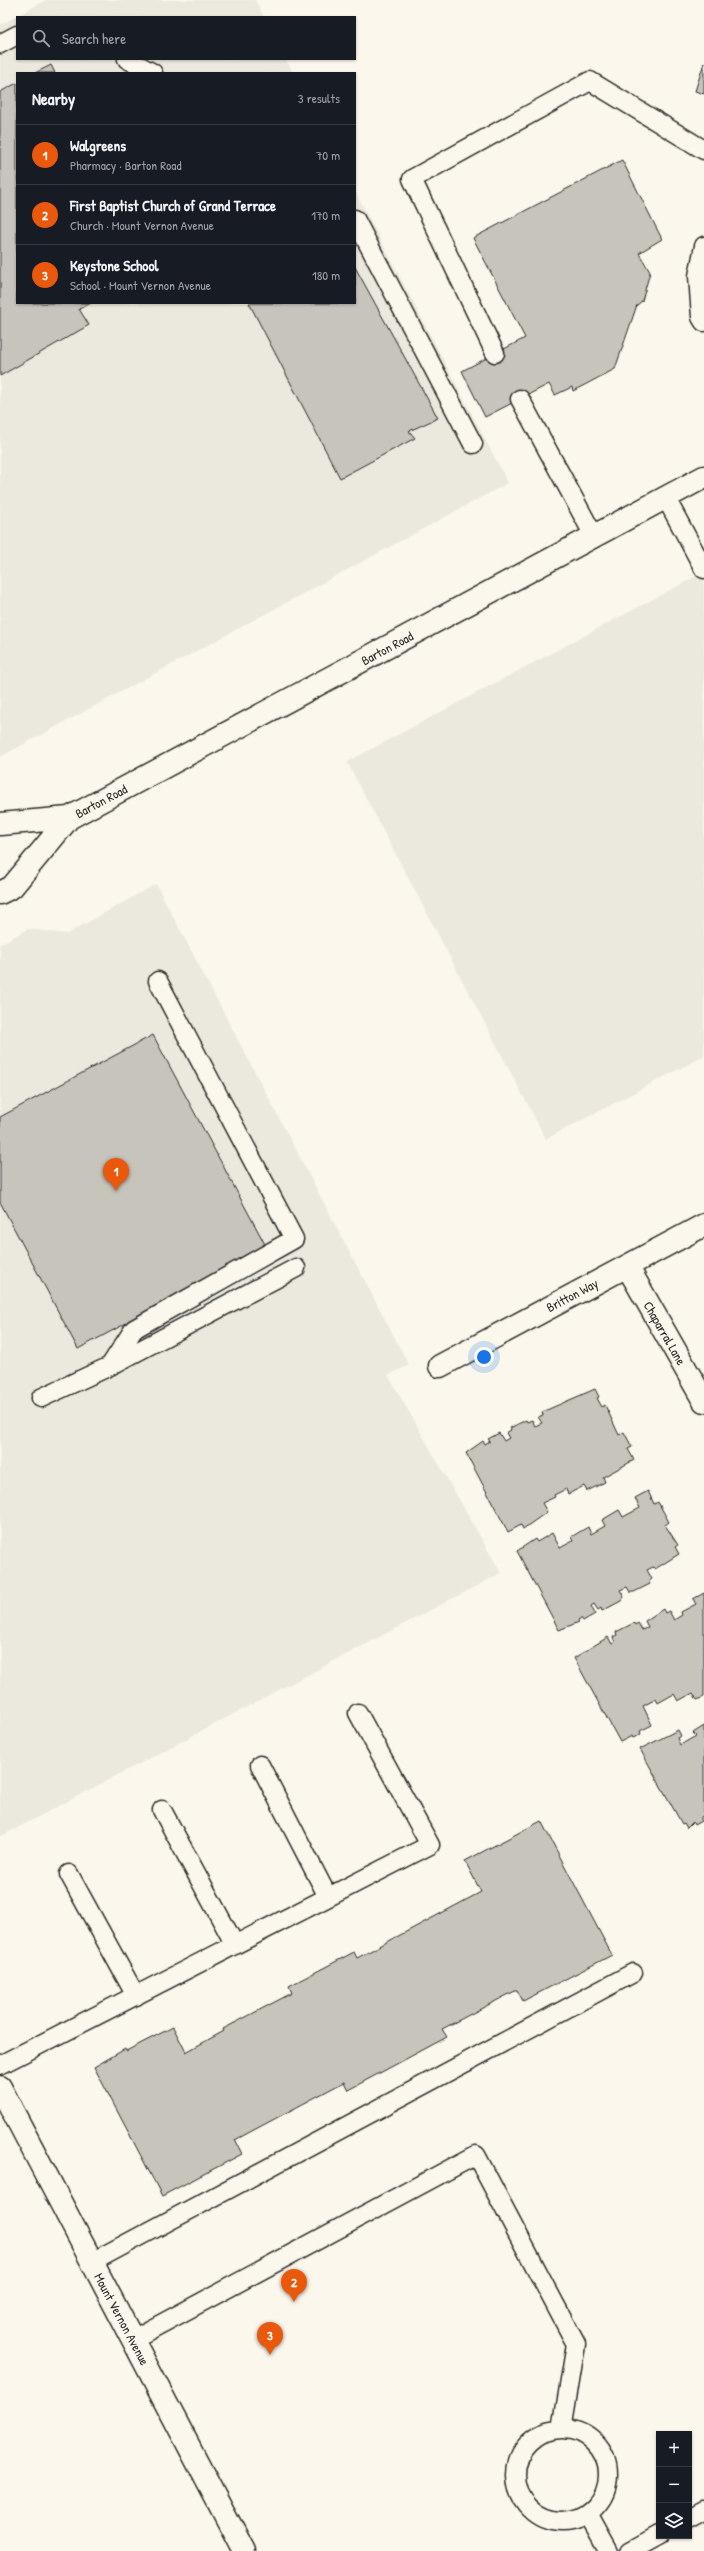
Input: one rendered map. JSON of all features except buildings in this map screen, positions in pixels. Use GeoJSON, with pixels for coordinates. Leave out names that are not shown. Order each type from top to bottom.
{"type":"FeatureCollection","features":[{"type":"Feature","properties":{"kind":"main road","name":"Barton Road"},"geometry":{"type":"LineString","coordinates":[[0,893],[12,887],[69,818],[666,498],[702,484]]}},
{"type":"Feature","properties":{"kind":"main road","name":"Barton Road"},"geometry":{"type":"LineString","coordinates":[[0,824],[69,818]]}},
{"type":"Feature","properties":{"kind":"main road","name":"Britton Way"},"geometry":{"type":"LineString","coordinates":[[440,1366],[704,1224]]}},
{"type":"Feature","properties":{"kind":"main road","name":"Chaparral Lane"},"geometry":{"type":"LineString","coordinates":[[627,1266],[704,1401]]}},
{"type":"Feature","properties":{"kind":"main road","name":"Mount Vernon Avenue"},"geometry":{"type":"LineString","coordinates":[[0,2087],[244,2551]]}},
{"type":"Feature","properties":{"kind":"lane"},"geometry":{"type":"LineString","coordinates":[[0,44],[16,36]]}},
{"type":"Feature","properties":{"kind":"lane"},"geometry":{"type":"LineString","coordinates":[[128,60],[151,72]]}},
{"type":"Feature","properties":{"kind":"lane"},"geometry":{"type":"LineString","coordinates":[[495,353],[412,179],[590,81],[704,150]]}},
{"type":"Feature","properties":{"kind":"lane"},"geometry":{"type":"LineString","coordinates":[[356,221],[473,444]]}},
{"type":"Feature","properties":{"kind":"lane"},"geometry":{"type":"LineString","coordinates":[[704,246],[698,276],[701,317],[704,322]]}},
{"type":"Feature","properties":{"kind":"lane"},"geometry":{"type":"LineString","coordinates":[[520,399],[594,536]]}},
{"type":"Feature","properties":{"kind":"lane"},"geometry":{"type":"LineString","coordinates":[[666,498],[704,569]]}},
{"type":"Feature","properties":{"kind":"lane"},"geometry":{"type":"LineString","coordinates":[[110,1366],[134,1329],[294,1239],[158,981]]}},
{"type":"Feature","properties":{"kind":"lane"},"geometry":{"type":"LineString","coordinates":[[41,1398],[110,1366],[296,1268]]}},
{"type":"Feature","properties":{"kind":"lane"},"geometry":{"type":"LineString","coordinates":[[0,2065],[430,1845],[358,1713]]}},
{"type":"Feature","properties":{"kind":"lane"},"geometry":{"type":"LineString","coordinates":[[260,1765],[328,1897]]}},
{"type":"Feature","properties":{"kind":"lane"},"geometry":{"type":"LineString","coordinates":[[162,1810],[235,1946]]}},
{"type":"Feature","properties":{"kind":"lane"},"geometry":{"type":"LineString","coordinates":[[69,1874],[136,1996]]}},
{"type":"Feature","properties":{"kind":"lane"},"geometry":{"type":"LineString","coordinates":[[92,2262],[633,1973]]}},
{"type":"Feature","properties":{"kind":"lane"},"geometry":{"type":"LineString","coordinates":[[132,2339],[476,2155],[576,2344],[562,2429]]}},
{"type":"Feature","properties":{"kind":"lane"},"geometry":{"type":"LineString","coordinates":[[562,2429],[576,2431],[589,2438],[600,2448],[606,2461],[608,2476],[606,2490],[599,2503],[588,2513],[574,2519],[559,2521],[537,2513],[521,2496],[516,2481],[516,2466],[523,2451],[533,2440],[546,2432],[562,2429]]}},
{"type":"Feature","properties":{"kind":"lane"},"geometry":{"type":"LineString","coordinates":[[692,2516],[704,2510]]}},
{"type":"Feature","properties":{"kind":"lane"},"geometry":{"type":"LineString","coordinates":[[588,2513],[609,2551]]}},
{"type":"Feature","properties":{"kind":"lane"},"geometry":{"type":"LineString","coordinates":[[630,2551],[656,2537]]}},
{"type":"Feature","properties":{"kind":"shaded area"},"geometry":{"type":"Polygon","coordinates":[[[46,0],[255,0],[263,16],[17,16],[46,0]]]}},
{"type":"Feature","properties":{"kind":"shaded area"},"geometry":{"type":"Polygon","coordinates":[[[16,16],[16,60],[286,60],[292,72],[16,72],[16,304],[356,304],[356,193],[508,483],[0,757],[0,25],[16,16]]]}},
{"type":"Feature","properties":{"kind":"shaded area"},"geometry":{"type":"Polygon","coordinates":[[[704,572],[704,1056],[546,1139],[347,762],[704,572]]]}},
{"type":"Feature","properties":{"kind":"shaded area"},"geometry":{"type":"Polygon","coordinates":[[[156,884],[409,1365],[388,1375],[501,1573],[0,1837],[0,944],[28,929],[67,934],[156,884]]]}},
{"type":"Feature","properties":{"kind":"place","name":"Walgreens"},"geometry":{"type":"Point","coordinates":[116,1191]}},
{"type":"Feature","properties":{"kind":"place","name":"First Baptist Church of Grand Terrace"},"geometry":{"type":"Point","coordinates":[294,2302]}},
{"type":"Feature","properties":{"kind":"place","name":"Keystone School"},"geometry":{"type":"Point","coordinates":[270,2355]}}]}
